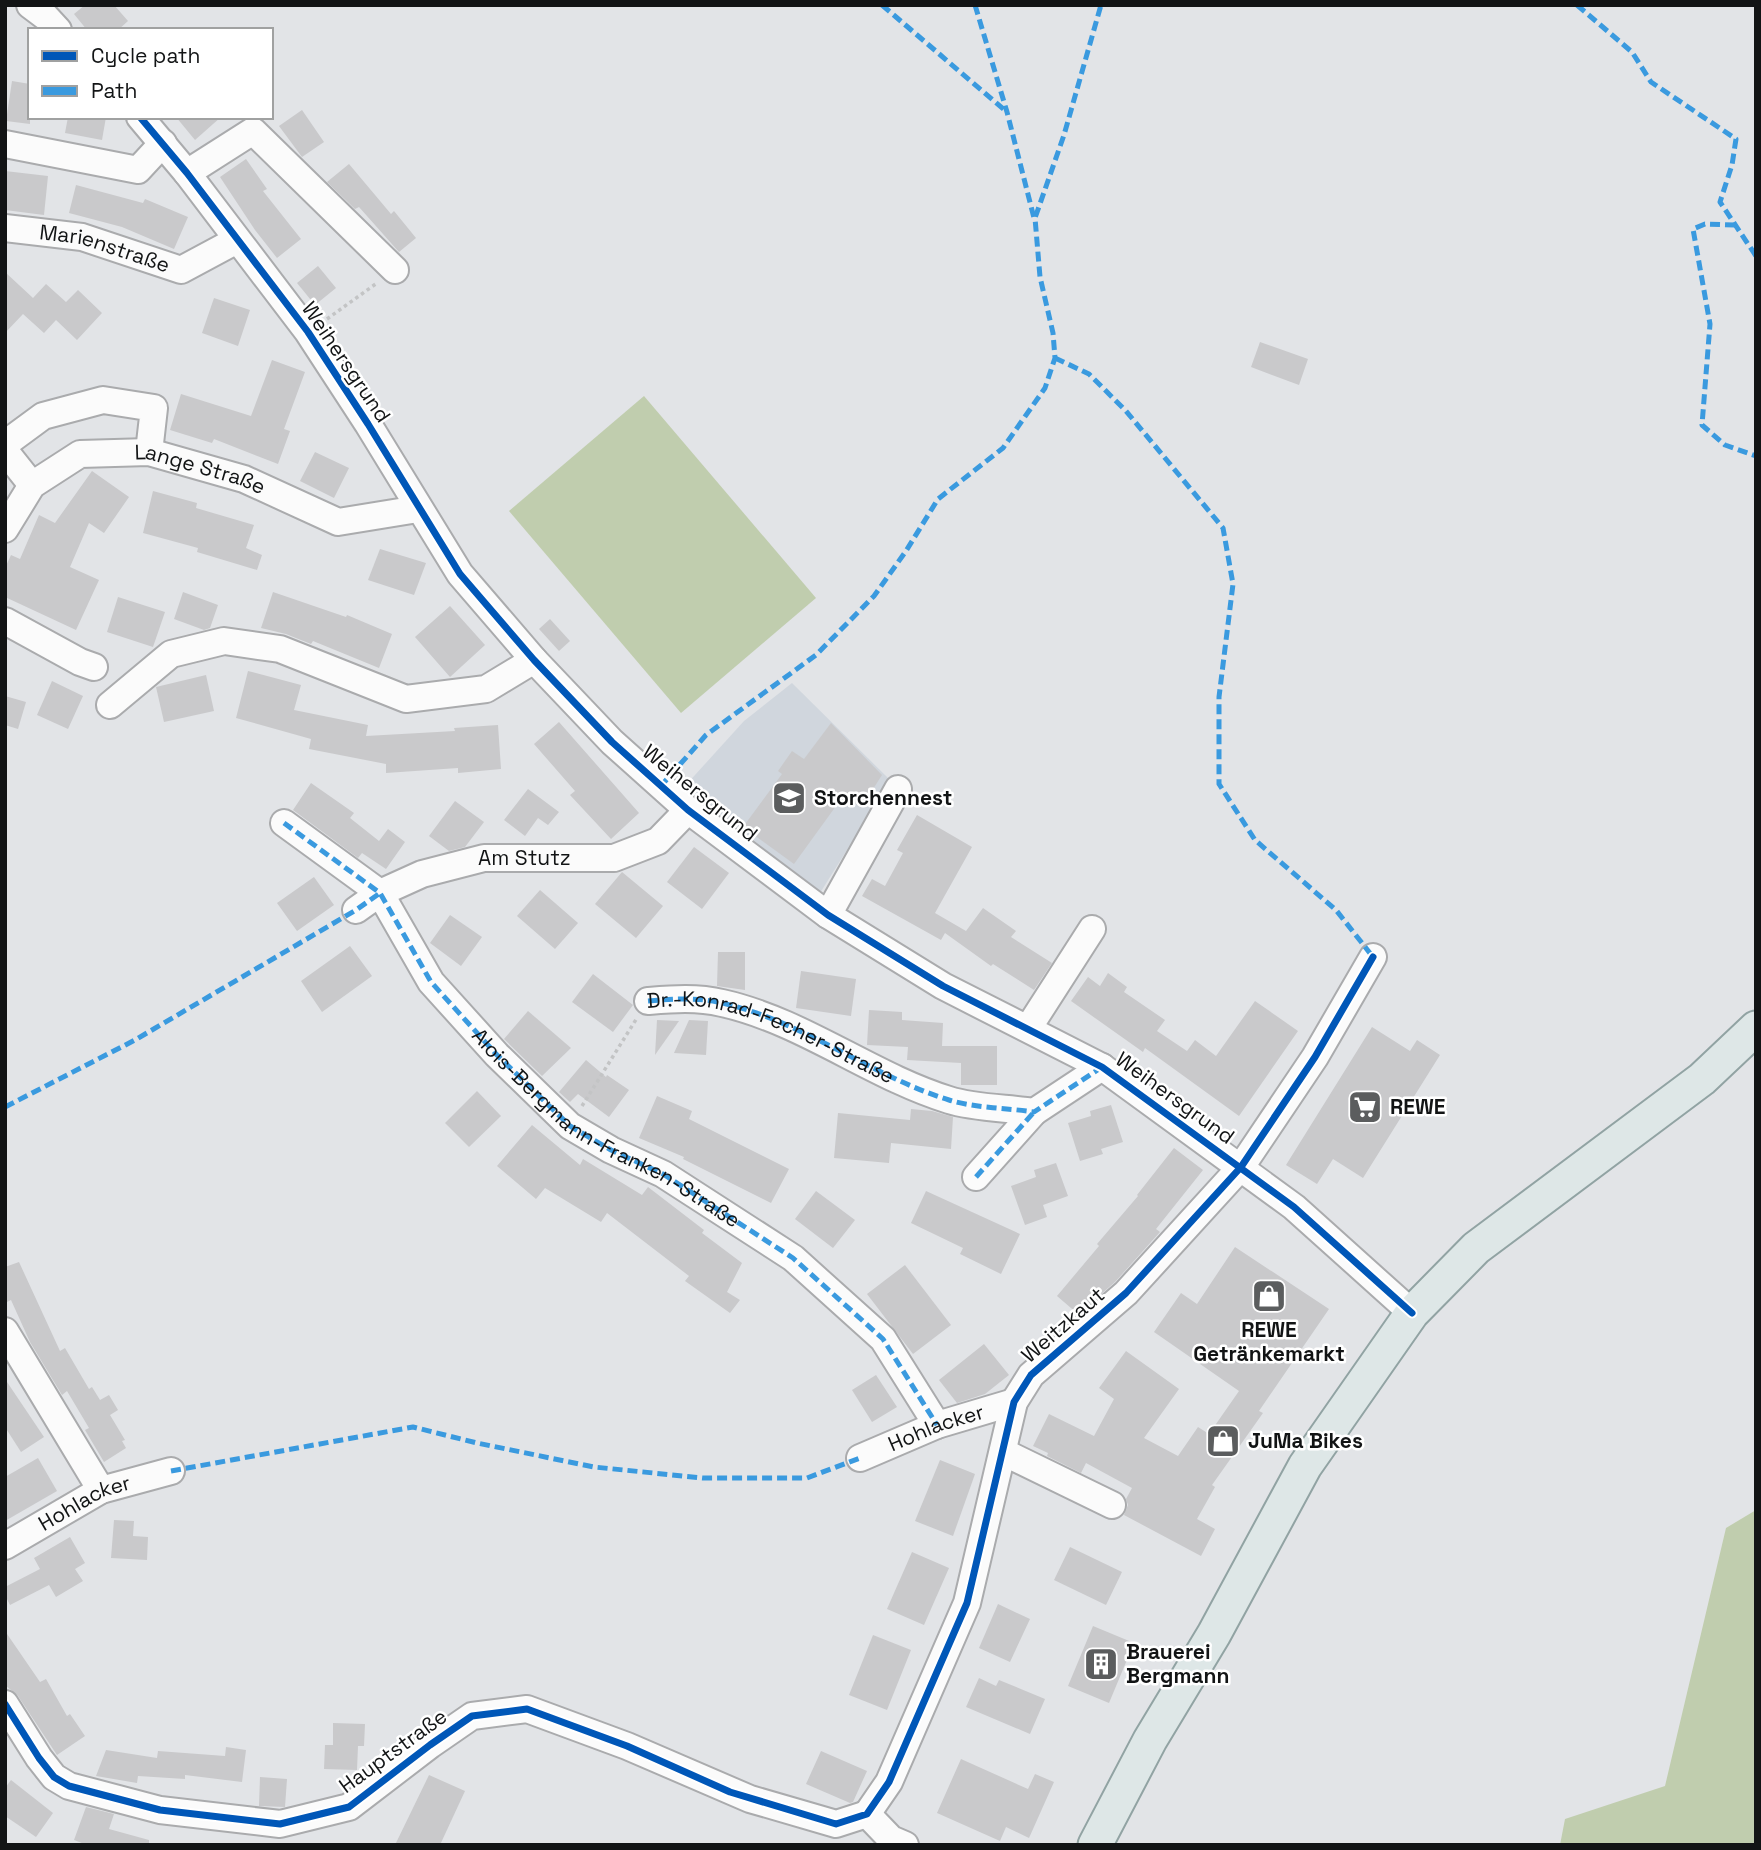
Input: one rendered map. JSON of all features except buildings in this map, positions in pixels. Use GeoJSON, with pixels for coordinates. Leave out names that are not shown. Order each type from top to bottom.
{"type":"FeatureCollection","features":[{"type":"Feature","properties":{"kind":"main road"},"geometry":{"type":"LineString","coordinates":[[1092,1839],[1214,1634],[1305,1466],[1412,1313],[1476,1248],[1702,1079],[1756,1028]]}},
{"type":"Feature","properties":{"kind":"street"},"geometry":{"type":"LineString","coordinates":[[30,5],[56,28]]}},
{"type":"Feature","properties":{"kind":"street","name":"Weihersgrund"},"geometry":{"type":"LineString","coordinates":[[142,119],[187,173],[308,332],[460,574],[534,660],[612,742],[688,810],[828,915],[943,986],[1029,1027],[1102,1067],[1294,1207],[1412,1313]]}},
{"type":"Feature","properties":{"kind":"street"},"geometry":{"type":"LineString","coordinates":[[187,173],[253,131],[395,270]]}},
{"type":"Feature","properties":{"kind":"street"},"geometry":{"type":"LineString","coordinates":[[5,144],[138,170],[163,143]]}},
{"type":"Feature","properties":{"kind":"street","name":"Marienstraße"},"geometry":{"type":"LineString","coordinates":[[5,228],[82,237],[181,270],[237,240]]}},
{"type":"Feature","properties":{"kind":"street"},"geometry":{"type":"LineString","coordinates":[[5,444],[43,416],[103,400],[153,408],[149,452]]}},
{"type":"Feature","properties":{"kind":"street"},"geometry":{"type":"LineString","coordinates":[[5,451],[32,485]]}},
{"type":"Feature","properties":{"kind":"street","name":"Lange Straße"},"geometry":{"type":"LineString","coordinates":[[5,529],[32,485],[80,454],[149,452],[244,479],[338,522],[418,509]]}},
{"type":"Feature","properties":{"kind":"street"},"geometry":{"type":"LineString","coordinates":[[5,621],[94,667]]}},
{"type":"Feature","properties":{"kind":"street"},"geometry":{"type":"LineString","coordinates":[[110,705],[171,654],[224,641],[280,649],[406,699],[486,689],[534,660]]}},
{"type":"Feature","properties":{"kind":"street"},"geometry":{"type":"LineString","coordinates":[[828,915],[898,789]]}},
{"type":"Feature","properties":{"kind":"street","name":"Am Stutz"},"geometry":{"type":"LineString","coordinates":[[356,910],[380,893],[422,874],[484,858],[614,858],[658,841],[688,810]]}},
{"type":"Feature","properties":{"kind":"street","name":"Alois-Bergmann-Franken-Straße"},"geometry":{"type":"LineString","coordinates":[[284,822],[380,893],[431,982],[497,1055],[570,1126],[611,1150],[663,1174],[793,1258],[883,1339],[937,1425]]}},
{"type":"Feature","properties":{"kind":"street"},"geometry":{"type":"LineString","coordinates":[[1029,1027],[1092,929]]}},
{"type":"Feature","properties":{"kind":"street","name":"Weitzkaut"},"geometry":{"type":"LineString","coordinates":[[867,1814],[889,1782],[967,1603],[1014,1402],[1031,1375],[1126,1293],[1241,1167],[1315,1057],[1373,957]]}},
{"type":"Feature","properties":{"kind":"street","name":"Dr.-Konrad-Fecher-Straße"},"geometry":{"type":"LineString","coordinates":[[648,1001],[683,998],[723,1003],[785,1024],[874,1070],[951,1101],[1034,1112]]}},
{"type":"Feature","properties":{"kind":"street"},"geometry":{"type":"LineString","coordinates":[[976,1177],[1034,1112],[1102,1067]]}},
{"type":"Feature","properties":{"kind":"street"},"geometry":{"type":"LineString","coordinates":[[5,1331],[101,1490]]}},
{"type":"Feature","properties":{"kind":"street","name":"Hohlacker"},"geometry":{"type":"LineString","coordinates":[[860,1458],[937,1425],[1014,1402]]}},
{"type":"Feature","properties":{"kind":"street"},"geometry":{"type":"LineString","coordinates":[[1003,1452],[1112,1506]]}},
{"type":"Feature","properties":{"kind":"street","name":"Hohlacker"},"geometry":{"type":"LineString","coordinates":[[5,1546],[101,1490],[171,1471]]}},
{"type":"Feature","properties":{"kind":"street","name":"Hauptstraße"},"geometry":{"type":"LineString","coordinates":[[5,1704],[54,1777],[69,1786],[160,1810],[280,1824],[349,1807],[472,1716],[527,1709],[627,1746],[750,1799],[836,1824],[867,1814]]}},
{"type":"Feature","properties":{"kind":"street"},"geometry":{"type":"LineString","coordinates":[[867,1814],[891,1839],[905,1845]]}},
{"type":"Feature","properties":{"kind":"path"},"geometry":{"type":"LineString","coordinates":[[308,332],[395,270]]}},
{"type":"Feature","properties":{"kind":"shaded area","name":"Storchennest"},"geometry":{"type":"Polygon","coordinates":[[[792,683],[888,778],[872,810],[820,893],[685,786],[744,721],[792,683]]]}},
{"type":"Feature","properties":{"kind":"green space"},"geometry":{"type":"Polygon","coordinates":[[[644,396],[816,598],[681,713],[509,511],[644,396]]]}},
{"type":"Feature","properties":{"kind":"green space"},"geometry":{"type":"Polygon","coordinates":[[[1756,1510],[1756,1845],[1560,1845],[1565,1819],[1665,1786],[1726,1528],[1756,1510]]]}},
{"type":"Feature","properties":{"kind":"marked path"},"geometry":{"type":"LineString","coordinates":[[882,5],[1007,112]]}},
{"type":"Feature","properties":{"kind":"marked path"},"geometry":{"type":"LineString","coordinates":[[975,5],[1007,112],[1034,218]]}},
{"type":"Feature","properties":{"kind":"marked path"},"geometry":{"type":"LineString","coordinates":[[660,787],[706,735],[816,655],[874,596],[938,499],[1003,448],[1045,388],[1055,358],[1053,333],[1040,277],[1035,218],[1064,135],[1101,5]]}},
{"type":"Feature","properties":{"kind":"marked path"},"geometry":{"type":"LineString","coordinates":[[1577,5],[1632,52],[1651,82],[1736,139],[1732,165],[1720,202],[1756,256]]}},
{"type":"Feature","properties":{"kind":"marked path"},"geometry":{"type":"LineString","coordinates":[[1735,225],[1705,224],[1693,229],[1710,324],[1702,425],[1725,445],[1756,456]]}},
{"type":"Feature","properties":{"kind":"marked path"},"geometry":{"type":"LineString","coordinates":[[1055,358],[1089,374],[1126,411],[1223,528],[1233,584],[1219,697],[1219,784],[1255,840],[1336,910],[1373,957]]}},
{"type":"Feature","properties":{"kind":"marked path"},"geometry":{"type":"LineString","coordinates":[[284,823],[380,893],[431,982],[497,1055],[570,1126],[611,1150],[663,1174],[793,1258],[883,1339],[937,1425]]}},
{"type":"Feature","properties":{"kind":"marked path"},"geometry":{"type":"LineString","coordinates":[[5,1107],[135,1040],[356,910],[380,893]]}},
{"type":"Feature","properties":{"kind":"marked path"},"geometry":{"type":"LineString","coordinates":[[648,1001],[703,1000],[752,1011],[809,1035],[920,1090],[969,1105],[1034,1112],[1102,1067]]}},
{"type":"Feature","properties":{"kind":"marked path"},"geometry":{"type":"LineString","coordinates":[[976,1177],[1034,1112]]}},
{"type":"Feature","properties":{"kind":"marked path"},"geometry":{"type":"LineString","coordinates":[[171,1471],[413,1427],[594,1467],[703,1478],[807,1478],[860,1458]]}},
{"type":"Feature","properties":{"kind":"cycle path"},"geometry":{"type":"LineString","coordinates":[[142,119],[187,173],[308,332],[460,574],[534,660],[612,742],[688,810],[828,915],[943,986],[1102,1067],[1294,1207],[1412,1313]]}},
{"type":"Feature","properties":{"kind":"cycle path"},"geometry":{"type":"LineString","coordinates":[[5,1704],[54,1777],[69,1786],[160,1810],[280,1824],[349,1807],[472,1716],[527,1709],[627,1746],[730,1792],[836,1824],[867,1814],[889,1782],[967,1603],[1014,1402],[1031,1375],[1126,1293],[1241,1167],[1315,1057],[1373,957]]}},
{"type":"Feature","properties":{"kind":"place","name":"Storchennest"},"geometry":{"type":"Point","coordinates":[789,798]}},
{"type":"Feature","properties":{"kind":"place","name":"REWE"},"geometry":{"type":"Point","coordinates":[1365,1107]}},
{"type":"Feature","properties":{"kind":"place","name":"REWE Getränkemarkt"},"geometry":{"type":"Point","coordinates":[1269,1296]}},
{"type":"Feature","properties":{"kind":"place","name":"JuMa Bikes"},"geometry":{"type":"Point","coordinates":[1223,1441]}},
{"type":"Feature","properties":{"kind":"place","name":"Brauerei Bergmann"},"geometry":{"type":"Point","coordinates":[1101,1664]}}]}
